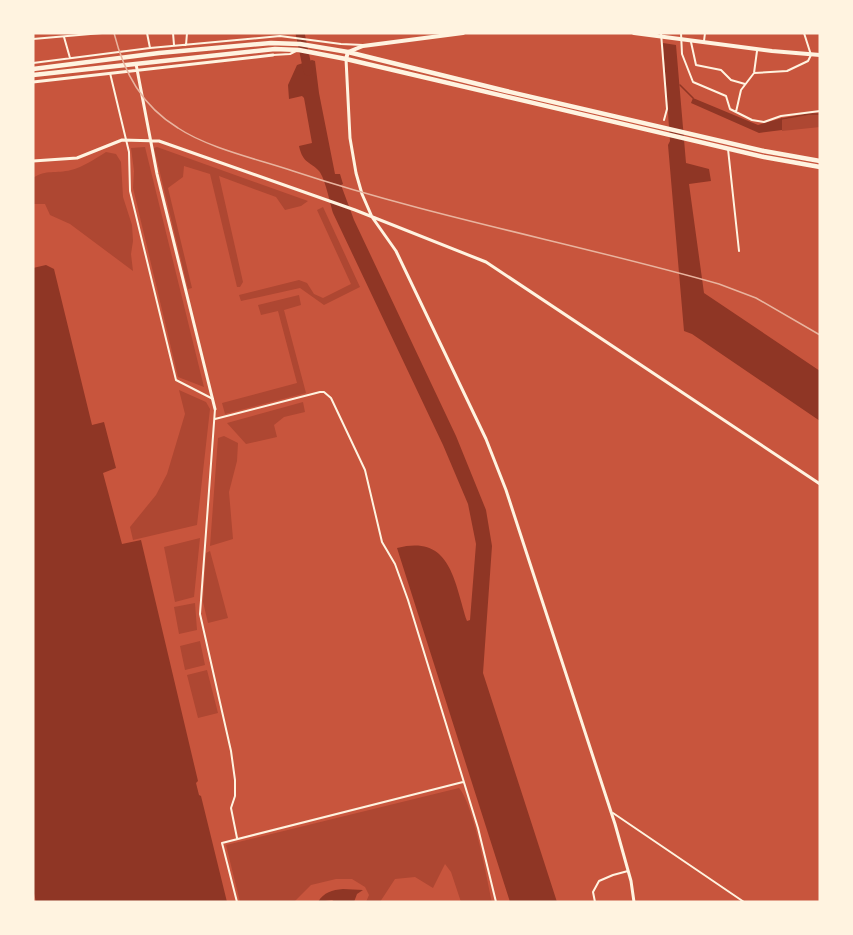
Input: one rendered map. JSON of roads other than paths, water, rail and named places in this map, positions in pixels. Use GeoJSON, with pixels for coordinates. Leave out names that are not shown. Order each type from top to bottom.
{"type":"FeatureCollection","features":[{"type":"Feature","properties":{"kind":"highway"},"geometry":{"type":"LineString","coordinates":[[33,69],[134,56],[279,42],[319,44],[686,136],[820,161]]}},
{"type":"Feature","properties":{"kind":"highway"},"geometry":{"type":"LineString","coordinates":[[33,75],[251,50],[289,49],[346,59],[668,131]]}},
{"type":"Feature","properties":{"kind":"highway"},"geometry":{"type":"LineString","coordinates":[[134,56],[136,63]]}},
{"type":"Feature","properties":{"kind":"highway"},"geometry":{"type":"LineString","coordinates":[[729,145],[782,161],[820,167]]}},
{"type":"Feature","properties":{"kind":"main road"},"geometry":{"type":"LineString","coordinates":[[346,59],[348,52],[369,44],[463,33]]}},
{"type":"Feature","properties":{"kind":"main road"},"geometry":{"type":"LineString","coordinates":[[634,33],[757,49],[820,54]]}},
{"type":"Feature","properties":{"kind":"street"},"geometry":{"type":"LineString","coordinates":[[33,39],[102,33]]}},
{"type":"Feature","properties":{"kind":"street"},"geometry":{"type":"LineString","coordinates":[[147,33],[150,48]]}},
{"type":"Feature","properties":{"kind":"street"},"geometry":{"type":"LineString","coordinates":[[173,33],[174,46]]}},
{"type":"Feature","properties":{"kind":"street"},"geometry":{"type":"LineString","coordinates":[[186,45],[187,33]]}},
{"type":"Feature","properties":{"kind":"street"},"geometry":{"type":"LineString","coordinates":[[681,33],[680,46],[693,82],[726,96],[730,109],[752,120],[764,122],[785,115],[820,111]]}},
{"type":"Feature","properties":{"kind":"street"},"geometry":{"type":"LineString","coordinates":[[704,42],[705,33]]}},
{"type":"Feature","properties":{"kind":"street"},"geometry":{"type":"LineString","coordinates":[[754,73],[787,71],[808,61],[811,55],[804,33]]}},
{"type":"Feature","properties":{"kind":"street"},"geometry":{"type":"LineString","coordinates":[[33,63],[150,48],[288,35],[319,44],[369,44]]}},
{"type":"Feature","properties":{"kind":"street"},"geometry":{"type":"LineString","coordinates":[[661,35],[667,110],[664,120]]}},
{"type":"Feature","properties":{"kind":"street"},"geometry":{"type":"LineString","coordinates":[[64,37],[70,58]]}},
{"type":"Feature","properties":{"kind":"street"},"geometry":{"type":"LineString","coordinates":[[691,40],[696,65],[721,70],[731,80],[745,84]]}},
{"type":"Feature","properties":{"kind":"street"},"geometry":{"type":"LineString","coordinates":[[736,112],[741,90],[754,73],[757,49]]}},
{"type":"Feature","properties":{"kind":"street"},"geometry":{"type":"LineString","coordinates":[[33,82],[291,54],[299,50]]}},
{"type":"Feature","properties":{"kind":"street"},"geometry":{"type":"LineString","coordinates":[[346,59],[350,138],[362,194],[372,217],[396,251],[486,439],[506,490],[611,811],[634,902]]}},
{"type":"Feature","properties":{"kind":"street"},"geometry":{"type":"LineString","coordinates":[[136,63],[152,149],[215,409],[200,614],[231,751],[235,780],[235,796],[231,808],[237,838]]}},
{"type":"Feature","properties":{"kind":"street"},"geometry":{"type":"LineString","coordinates":[[110,73],[130,168],[130,191],[176,380],[213,399]]}},
{"type":"Feature","properties":{"kind":"street"},"geometry":{"type":"LineString","coordinates":[[33,161],[85,156],[110,143],[125,140],[159,141],[355,210],[486,262],[820,484]]}},
{"type":"Feature","properties":{"kind":"street"},"geometry":{"type":"LineString","coordinates":[[729,145],[739,251]]}},
{"type":"Feature","properties":{"kind":"street"},"geometry":{"type":"LineString","coordinates":[[215,419],[320,392],[332,398],[365,470],[382,542],[395,564],[408,600],[478,828],[496,902]]}},
{"type":"Feature","properties":{"kind":"street"},"geometry":{"type":"LineString","coordinates":[[237,902],[222,843],[463,782]]}},
{"type":"Feature","properties":{"kind":"street"},"geometry":{"type":"LineString","coordinates":[[611,811],[744,902]]}},
{"type":"Feature","properties":{"kind":"street"},"geometry":{"type":"LineString","coordinates":[[595,902],[593,892],[599,881],[628,871]]}},
{"type":"Feature","properties":{"kind":"waterway"},"geometry":{"type":"LineString","coordinates":[[300,33],[308,71]]}},
{"type":"Feature","properties":{"kind":"waterway"},"geometry":{"type":"LineString","coordinates":[[680,85],[693,98]]}},
{"type":"Feature","properties":{"kind":"waterway"},"geometry":{"type":"LineString","coordinates":[[782,119],[820,114]]}},
{"type":"Feature","properties":{"kind":"railway"},"geometry":{"type":"LineString","coordinates":[[114,33],[129,75],[154,110],[190,135],[218,147],[398,202],[719,284],[756,298],[820,335]]}}]}
